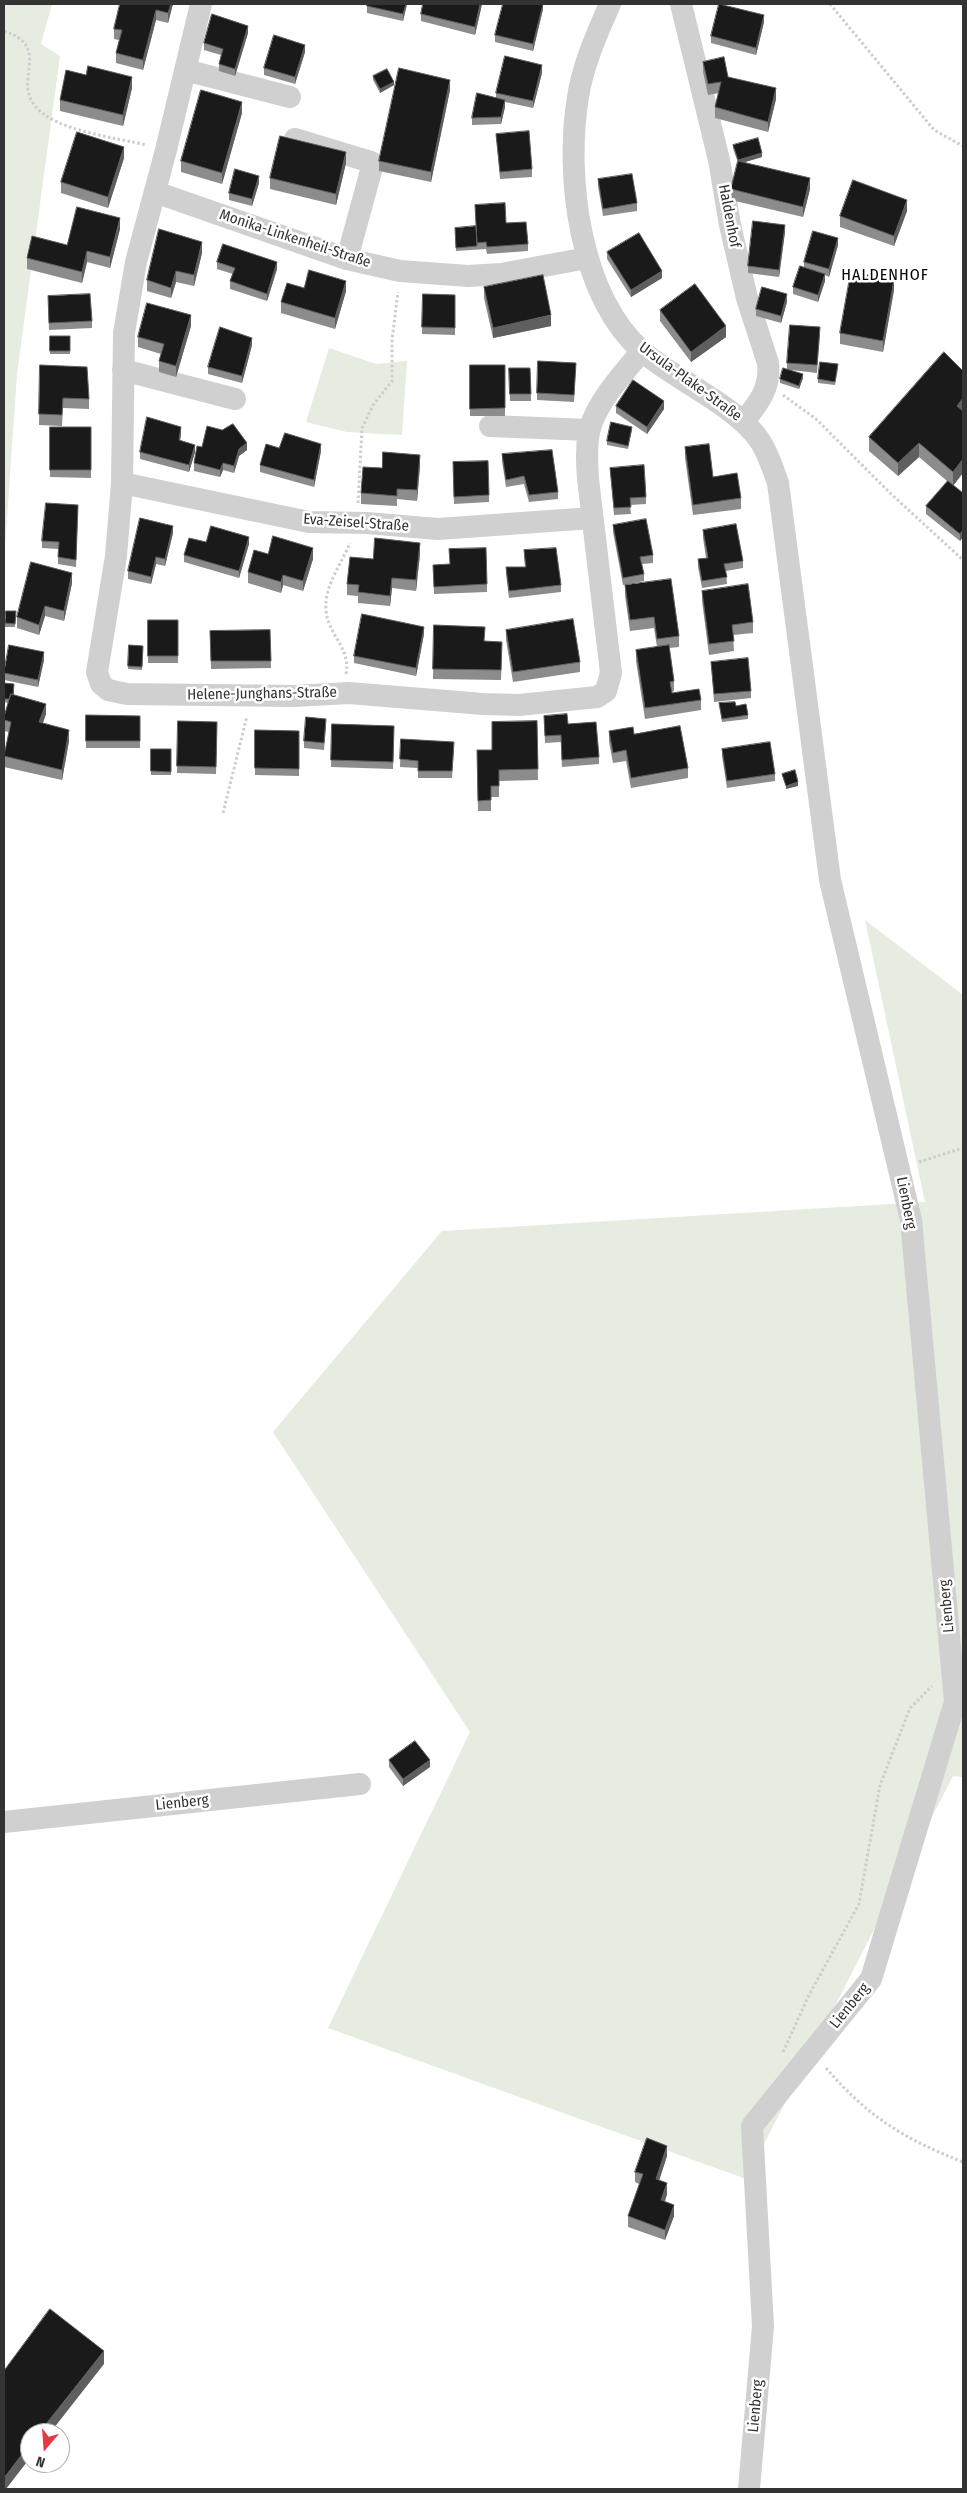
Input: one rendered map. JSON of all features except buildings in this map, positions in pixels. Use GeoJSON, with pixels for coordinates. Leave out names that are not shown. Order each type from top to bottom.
{"type":"FeatureCollection","features":[{"type":"Feature","properties":{"kind":"street","name":"Helene-Junghans-Straße"},"geometry":{"type":"LineString","coordinates":[[201,4],[166,150],[136,262],[124,333],[122,483],[116,556],[98,664],[98,679],[108,690],[127,694],[252,696],[342,693],[519,705],[597,697],[606,691],[611,673],[586,454],[589,430],[610,392],[642,351]]}},
{"type":"Feature","properties":{"kind":"street","name":"Ursula-Plake-Straße"},"geometry":{"type":"LineString","coordinates":[[610,4],[589,54],[578,96],[573,140],[579,219],[587,258],[598,289],[616,319],[642,351],[744,421],[760,441],[778,483],[822,798]]}},
{"type":"Feature","properties":{"kind":"street","name":"Haldenhof"},"geometry":{"type":"LineString","coordinates":[[681,4],[719,160],[730,225],[747,298],[768,363],[767,384],[757,406],[744,421]]}},
{"type":"Feature","properties":{"kind":"street"},"geometry":{"type":"LineString","coordinates":[[186,70],[290,97]]}},
{"type":"Feature","properties":{"kind":"street"},"geometry":{"type":"LineString","coordinates":[[295,139],[371,162],[372,166],[347,259]]}},
{"type":"Feature","properties":{"kind":"street","name":"Monika-Linkenheil-Straße"},"geometry":{"type":"LineString","coordinates":[[155,192],[347,259],[400,272],[468,276],[501,274],[587,258]]}},
{"type":"Feature","properties":{"kind":"street"},"geometry":{"type":"LineString","coordinates":[[123,370],[234,399]]}},
{"type":"Feature","properties":{"kind":"street"},"geometry":{"type":"LineString","coordinates":[[490,426],[589,430]]}},
{"type":"Feature","properties":{"kind":"street","name":"Eva-Zeisel-Straße"},"geometry":{"type":"LineString","coordinates":[[122,483],[308,522],[357,523],[438,529],[592,518]]}},
{"type":"Feature","properties":{"kind":"street","name":"Lienberg"},"geometry":{"type":"LineString","coordinates":[[749,2489],[762,2326],[752,2126],[871,1979],[955,1702],[911,1220],[830,880],[822,798]]}},
{"type":"Feature","properties":{"kind":"street","name":"Lienberg"},"geometry":{"type":"LineString","coordinates":[[4,1822],[360,1784]]}},
{"type":"Feature","properties":{"kind":"path"},"geometry":{"type":"LineString","coordinates":[[830,4],[934,130],[963,146]]}},
{"type":"Feature","properties":{"kind":"path"},"geometry":{"type":"LineString","coordinates":[[4,30],[26,43],[29,51],[30,96],[34,106],[51,120],[166,150]]}},
{"type":"Feature","properties":{"kind":"path"},"geometry":{"type":"LineString","coordinates":[[342,693],[348,662],[344,648],[328,620],[326,606],[331,585],[357,523],[362,428],[374,405],[392,381],[392,340],[400,272]]}},
{"type":"Feature","properties":{"kind":"path"},"geometry":{"type":"LineString","coordinates":[[767,384],[816,419],[890,494],[963,560]]}},
{"type":"Feature","properties":{"kind":"path"},"geometry":{"type":"LineString","coordinates":[[223,813],[252,696]]}},
{"type":"Feature","properties":{"kind":"path"},"geometry":{"type":"LineString","coordinates":[[900,1169],[963,1148]]}},
{"type":"Feature","properties":{"kind":"path"},"geometry":{"type":"LineString","coordinates":[[780,2057],[809,1995],[859,1904],[880,1784],[910,1708],[952,1666]]}},
{"type":"Feature","properties":{"kind":"path"},"geometry":{"type":"LineString","coordinates":[[812,2052],[848,2094],[874,2116],[930,2149],[963,2162]]}},
{"type":"Feature","properties":{"kind":"shaded area"},"geometry":{"type":"Polygon","coordinates":[[[4,4],[52,4],[41,44],[60,56],[17,374],[4,561],[4,4]]]}},
{"type":"Feature","properties":{"kind":"shaded area"},"geometry":{"type":"Polygon","coordinates":[[[329,348],[376,364],[407,361],[402,435],[347,432],[306,422],[329,348]]]}},
{"type":"Feature","properties":{"kind":"shaded area"},"geometry":{"type":"Polygon","coordinates":[[[865,920],[963,995],[963,1777],[953,1776],[746,2179],[328,2028],[470,1732],[273,1432],[442,1231],[925,1202],[865,920]]]}},
{"type":"Feature","properties":{"kind":"district","name":"HALDENHOF"},"geometry":{"type":"Point","coordinates":[885,276]}}]}
